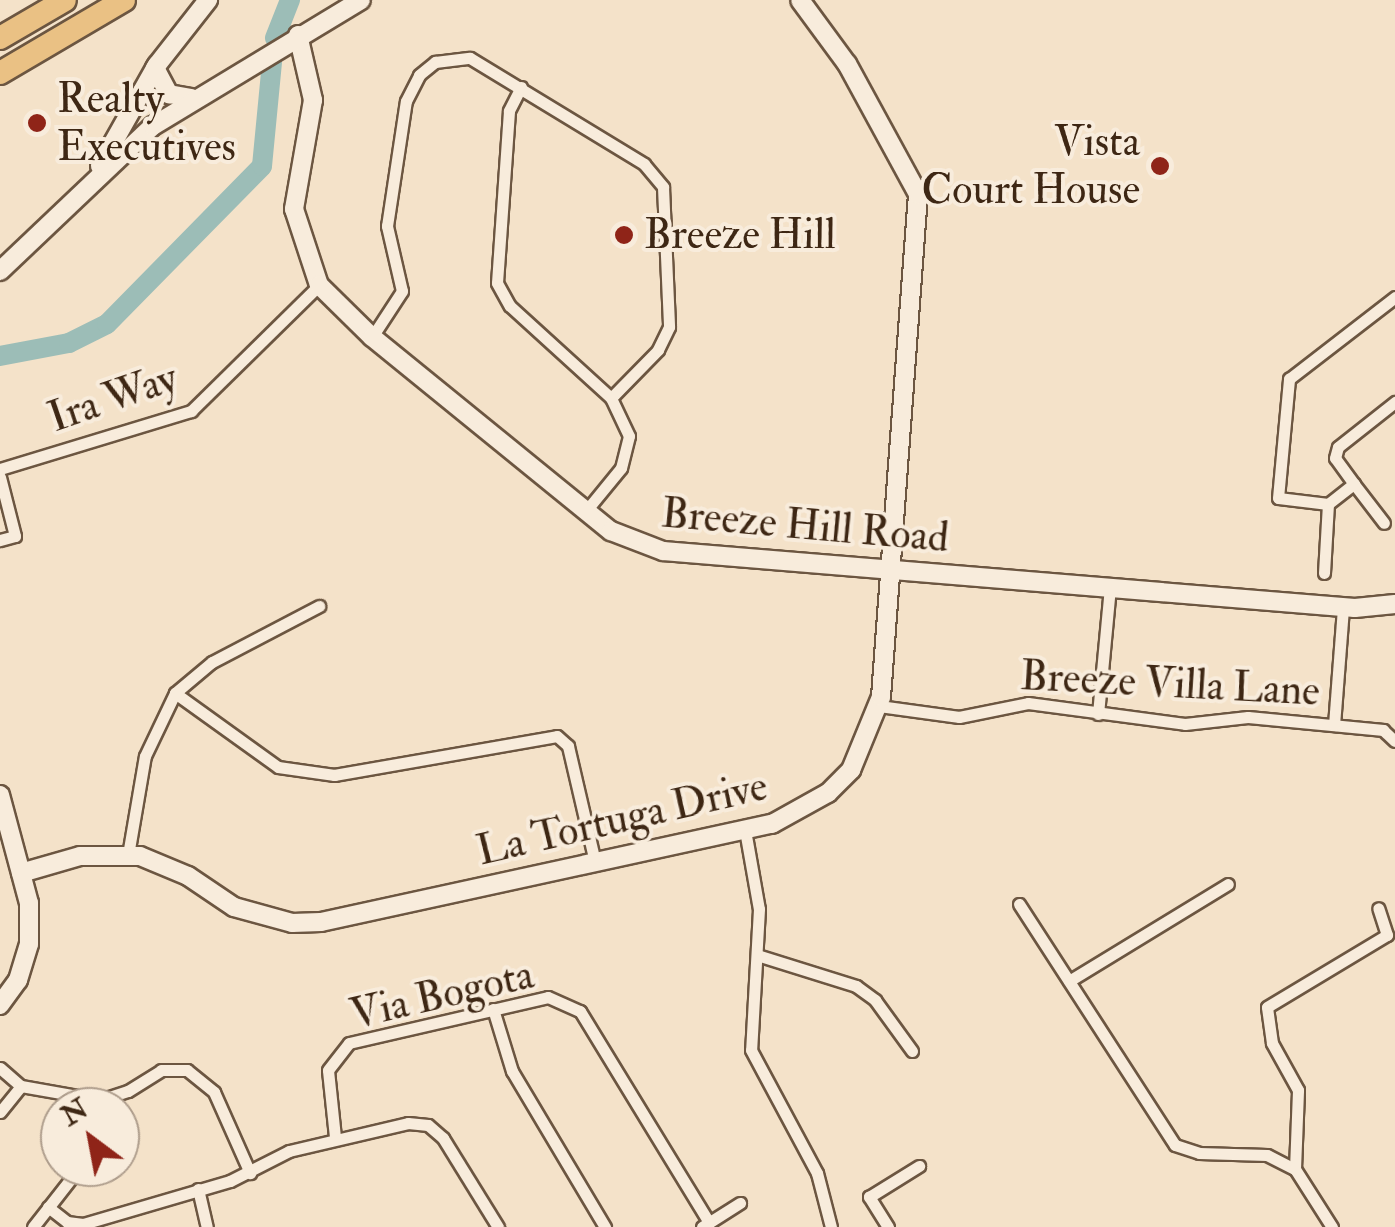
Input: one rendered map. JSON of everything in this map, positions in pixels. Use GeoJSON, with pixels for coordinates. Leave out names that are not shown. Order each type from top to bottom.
{"type":"FeatureCollection","features":[{"type":"Feature","properties":{"kind":"highway"},"geometry":{"type":"LineString","coordinates":[[0,38],[64,0]]}},
{"type":"Feature","properties":{"kind":"highway"},"geometry":{"type":"LineString","coordinates":[[0,73],[124,0]]}},
{"type":"Feature","properties":{"kind":"street"},"geometry":{"type":"LineString","coordinates":[[52,226],[103,162],[155,68],[208,0]]}},
{"type":"Feature","properties":{"kind":"street"},"geometry":{"type":"LineString","coordinates":[[0,271],[52,226],[142,136],[192,98],[361,0]]}},
{"type":"Feature","properties":{"kind":"street","name":"La Tortuga Drive"},"geometry":{"type":"LineString","coordinates":[[21,873],[80,856],[128,855],[188,876],[234,907],[292,923],[321,922],[744,830],[798,814],[828,793],[862,753],[878,706],[918,194],[847,64],[800,0]]}},
{"type":"Feature","properties":{"kind":"street","name":"Breeze Hill Road"},"geometry":{"type":"LineString","coordinates":[[298,35],[312,100],[294,209],[319,285],[372,337],[586,512],[626,538],[663,551],[1343,608],[1395,604]]}},
{"type":"Feature","properties":{"kind":"street"},"geometry":{"type":"LineString","coordinates":[[372,337],[402,291],[387,226],[406,101],[419,75],[446,58],[470,58],[644,164],[662,187],[669,327],[658,350],[611,398]]}},
{"type":"Feature","properties":{"kind":"street"},"geometry":{"type":"LineString","coordinates":[[155,68],[169,94],[192,98]]}},
{"type":"Feature","properties":{"kind":"street"},"geometry":{"type":"LineString","coordinates":[[520,88],[510,110],[498,283],[510,306],[611,398],[625,422],[627,451],[586,512]]}},
{"type":"Feature","properties":{"kind":"street","name":"Ira Way"},"geometry":{"type":"LineString","coordinates":[[0,469],[181,417],[203,404],[319,285]]}},
{"type":"Feature","properties":{"kind":"street"},"geometry":{"type":"LineString","coordinates":[[1354,484],[1328,504],[1278,498],[1289,379],[1395,297]]}},
{"type":"Feature","properties":{"kind":"street"},"geometry":{"type":"LineString","coordinates":[[1384,523],[1335,458],[1338,448],[1395,402]]}},
{"type":"Feature","properties":{"kind":"street"},"geometry":{"type":"LineString","coordinates":[[0,477],[15,536],[0,540]]}},
{"type":"Feature","properties":{"kind":"street"},"geometry":{"type":"LineString","coordinates":[[1324,573],[1328,504]]}},
{"type":"Feature","properties":{"kind":"street"},"geometry":{"type":"LineString","coordinates":[[1098,714],[1110,588]]}},
{"type":"Feature","properties":{"kind":"street"},"geometry":{"type":"LineString","coordinates":[[128,855],[144,756],[175,693],[212,662],[319,606]]}},
{"type":"Feature","properties":{"kind":"street"},"geometry":{"type":"LineString","coordinates":[[1334,724],[1343,608]]}},
{"type":"Feature","properties":{"kind":"street"},"geometry":{"type":"LineString","coordinates":[[175,693],[278,767],[334,775],[556,736],[568,746],[595,862]]}},
{"type":"Feature","properties":{"kind":"street","name":"Breeze Villa Lane"},"geometry":{"type":"LineString","coordinates":[[878,706],[959,717],[1028,703],[1185,724],[1248,717],[1383,730],[1395,741]]}},
{"type":"Feature","properties":{"kind":"street"},"geometry":{"type":"LineString","coordinates":[[0,794],[21,873],[29,944],[18,980],[0,1004]]}},
{"type":"Feature","properties":{"kind":"street"},"geometry":{"type":"LineString","coordinates":[[744,830],[759,908],[750,1050],[818,1173],[832,1227]]}},
{"type":"Feature","properties":{"kind":"street"},"geometry":{"type":"LineString","coordinates":[[1069,981],[1228,884]]}},
{"type":"Feature","properties":{"kind":"street"},"geometry":{"type":"LineString","coordinates":[[1019,904],[1174,1145],[1199,1153],[1267,1154],[1294,1169],[1332,1227]]}},
{"type":"Feature","properties":{"kind":"street"},"geometry":{"type":"LineString","coordinates":[[1294,1169],[1298,1090],[1272,1043],[1266,1008],[1387,936],[1378,908]]}},
{"type":"Feature","properties":{"kind":"street"},"geometry":{"type":"LineString","coordinates":[[757,955],[856,986],[895,1023],[912,1050]]}},
{"type":"Feature","properties":{"kind":"street","name":"Via Bogota"},"geometry":{"type":"LineString","coordinates":[[335,1137],[328,1070],[349,1043],[548,997],[580,1011],[705,1225]]}},
{"type":"Feature","properties":{"kind":"street"},"geometry":{"type":"LineString","coordinates":[[494,1009],[512,1071],[606,1227]]}},
{"type":"Feature","properties":{"kind":"street"},"geometry":{"type":"LineString","coordinates":[[0,1068],[21,1086],[100,1100],[128,1092],[161,1070],[186,1070],[214,1092],[250,1173]]}},
{"type":"Feature","properties":{"kind":"street"},"geometry":{"type":"LineString","coordinates":[[0,1112],[21,1086]]}},
{"type":"Feature","properties":{"kind":"street"},"geometry":{"type":"LineString","coordinates":[[48,1207],[66,1222],[106,1221],[250,1173],[289,1150],[335,1137],[428,1125],[444,1138],[491,1225]]}},
{"type":"Feature","properties":{"kind":"street"},"geometry":{"type":"LineString","coordinates":[[888,1227],[869,1198],[919,1166]]}},
{"type":"Feature","properties":{"kind":"street"},"geometry":{"type":"LineString","coordinates":[[33,1227],[64,1187]]}},
{"type":"Feature","properties":{"kind":"street"},"geometry":{"type":"LineString","coordinates":[[198,1189],[207,1227]]}},
{"type":"Feature","properties":{"kind":"street"},"geometry":{"type":"LineString","coordinates":[[705,1225],[740,1204]]}},
{"type":"Feature","properties":{"kind":"waterway"},"geometry":{"type":"LineString","coordinates":[[275,38],[290,0]]}},
{"type":"Feature","properties":{"kind":"waterway"},"geometry":{"type":"LineString","coordinates":[[0,356],[69,343],[107,324],[262,166],[272,62]]}},
{"type":"Feature","properties":{"kind":"place","name":"Realty Executives"},"geometry":{"type":"Point","coordinates":[37,123]}},
{"type":"Feature","properties":{"kind":"place","name":"Vista Court House"},"geometry":{"type":"Point","coordinates":[1160,166]}},
{"type":"Feature","properties":{"kind":"place","name":"Breeze Hill"},"geometry":{"type":"Point","coordinates":[624,235]}}]}
